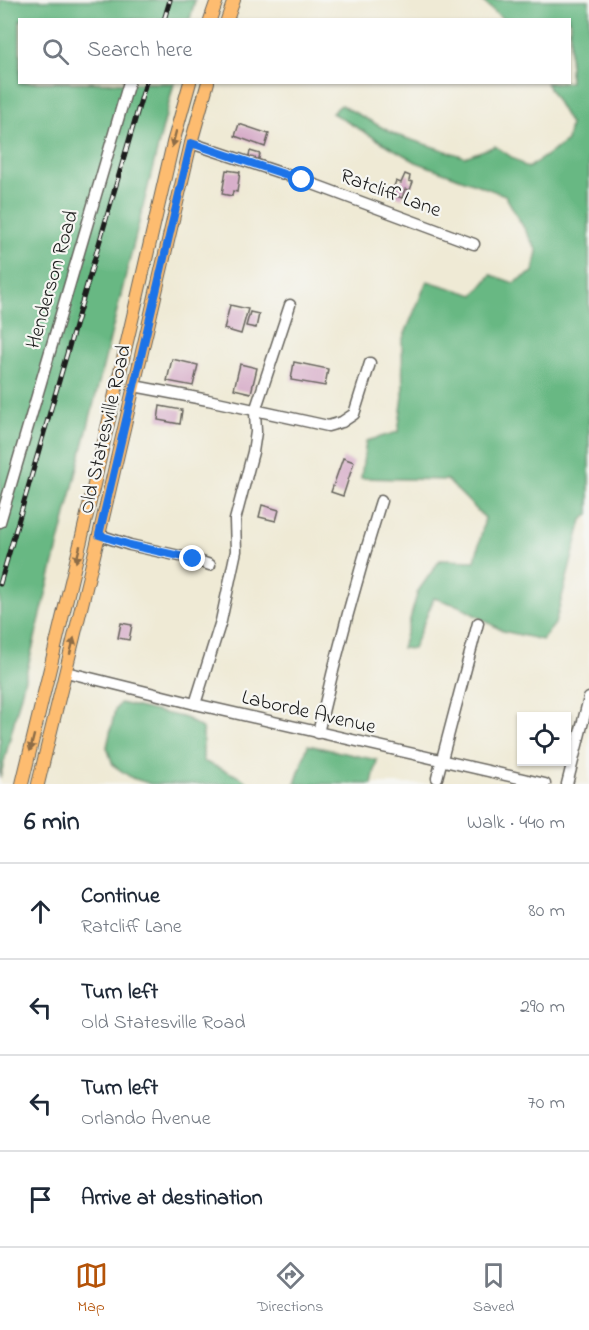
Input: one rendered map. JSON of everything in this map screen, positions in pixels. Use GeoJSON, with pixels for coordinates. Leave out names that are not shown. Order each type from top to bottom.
{"type":"FeatureCollection","features":[{"type":"Feature","properties":{"kind":"main road"},"geometry":{"type":"LineString","coordinates":[[211,18],[217,0]]}},
{"type":"Feature","properties":{"kind":"main road"},"geometry":{"type":"LineString","coordinates":[[228,18],[234,0]]}},
{"type":"Feature","properties":{"kind":"main road","name":"Old Statesville Road"},"geometry":{"type":"LineString","coordinates":[[22,784],[173,143],[189,84]]}},
{"type":"Feature","properties":{"kind":"main road","name":"Old Statesville Road"},"geometry":{"type":"LineString","coordinates":[[38,784],[191,143],[207,84]]}},
{"type":"Feature","properties":{"kind":"street","name":"Henderson Road"},"geometry":{"type":"LineString","coordinates":[[0,522],[128,84]]}},
{"type":"Feature","properties":{"kind":"street","name":"Ratcliff Lane"},"geometry":{"type":"LineString","coordinates":[[191,143],[302,180],[474,244]]}},
{"type":"Feature","properties":{"kind":"street"},"geometry":{"type":"LineString","coordinates":[[195,704],[221,621],[236,551],[235,520],[253,452],[256,432],[255,411],[290,305]]}},
{"type":"Feature","properties":{"kind":"street"},"geometry":{"type":"LineString","coordinates":[[134,386],[328,426],[342,422],[354,414],[370,363]]}},
{"type":"Feature","properties":{"kind":"street"},"geometry":{"type":"LineString","coordinates":[[318,733],[356,582],[381,501]]}},
{"type":"Feature","properties":{"kind":"street"},"geometry":{"type":"LineString","coordinates":[[99,535],[210,565]]}},
{"type":"Feature","properties":{"kind":"street"},"geometry":{"type":"LineString","coordinates":[[436,778],[478,623]]}},
{"type":"Feature","properties":{"kind":"street","name":"Laborde Avenue"},"geometry":{"type":"LineString","coordinates":[[66,672],[318,733],[545,784]]}},
{"type":"Feature","properties":{"kind":"street"},"geometry":{"type":"LineString","coordinates":[[567,784],[589,698]]}},
{"type":"Feature","properties":{"kind":"green space"},"geometry":{"type":"Polygon","coordinates":[[[0,0],[195,0],[190,18],[18,18],[18,84],[174,84],[0,778],[0,0]]]}},
{"type":"Feature","properties":{"kind":"green space"},"geometry":{"type":"Polygon","coordinates":[[[481,0],[589,0],[589,514],[582,520],[555,624],[542,640],[503,631],[459,606],[434,598],[413,649],[402,648],[418,591],[440,560],[475,561],[485,518],[447,480],[361,478],[366,441],[398,432],[403,396],[402,341],[427,281],[474,295],[491,275],[514,283],[533,272],[537,251],[505,195],[416,162],[332,113],[341,105],[396,135],[465,157],[495,146],[528,168],[567,141],[570,124],[547,84],[571,84],[571,18],[502,18],[481,0]]]}},
{"type":"Feature","properties":{"kind":"green space"},"geometry":{"type":"Polygon","coordinates":[[[120,703],[186,718],[203,729],[203,761],[240,777],[249,784],[151,784],[132,778],[113,765],[107,747],[115,710],[120,703]]]}},
{"type":"Feature","properties":{"kind":"green space"},"geometry":{"type":"Polygon","coordinates":[[[308,745],[377,760],[372,784],[295,784],[308,745]]]}},
{"type":"Feature","properties":{"kind":"building"},"geometry":{"type":"Polygon","coordinates":[[[239,124],[269,134],[265,147],[235,136],[239,124]]]}},
{"type":"Feature","properties":{"kind":"building"},"geometry":{"type":"Polygon","coordinates":[[[250,151],[260,154],[258,162],[248,160],[250,151]]]}},
{"type":"Feature","properties":{"kind":"building"},"geometry":{"type":"Polygon","coordinates":[[[226,170],[240,172],[237,192],[233,191],[232,196],[222,194],[226,170]]]}},
{"type":"Feature","properties":{"kind":"building"},"geometry":{"type":"Polygon","coordinates":[[[405,174],[410,176],[409,181],[413,182],[410,190],[405,189],[402,198],[391,194],[396,181],[401,183],[405,174]]]}},
{"type":"Feature","properties":{"kind":"building"},"geometry":{"type":"Polygon","coordinates":[[[230,305],[248,309],[241,334],[224,329],[230,305]]]}},
{"type":"Feature","properties":{"kind":"building"},"geometry":{"type":"Polygon","coordinates":[[[250,312],[259,314],[256,328],[246,326],[250,312]]]}},
{"type":"Feature","properties":{"kind":"building"},"geometry":{"type":"Polygon","coordinates":[[[172,359],[198,365],[193,386],[167,381],[172,359]]]}},
{"type":"Feature","properties":{"kind":"building"},"geometry":{"type":"Polygon","coordinates":[[[294,362],[328,369],[325,386],[291,380],[294,362]]]}},
{"type":"Feature","properties":{"kind":"building"},"geometry":{"type":"Polygon","coordinates":[[[240,364],[257,368],[251,393],[234,389],[240,364]]]}},
{"type":"Feature","properties":{"kind":"building"},"geometry":{"type":"Polygon","coordinates":[[[160,406],[182,410],[180,424],[158,420],[160,406]]]}},
{"type":"Feature","properties":{"kind":"building"},"geometry":{"type":"Polygon","coordinates":[[[343,458],[354,462],[343,496],[331,492],[343,458]]]}},
{"type":"Feature","properties":{"kind":"building"},"geometry":{"type":"Polygon","coordinates":[[[262,505],[279,510],[276,521],[259,517],[262,505]]]}},
{"type":"Feature","properties":{"kind":"building"},"geometry":{"type":"Polygon","coordinates":[[[121,623],[132,625],[129,640],[118,638],[121,623]]]}},
{"type":"Feature","properties":{"kind":"railway"},"geometry":{"type":"LineString","coordinates":[[165,18],[170,0]]}},
{"type":"Feature","properties":{"kind":"railway"},"geometry":{"type":"LineString","coordinates":[[0,584],[145,84]]}},
{"type":"Feature","properties":{"kind":"route"},"geometry":{"type":"LineString","coordinates":[[193,559],[130,545],[99,535],[191,143],[302,180]]}}]}
